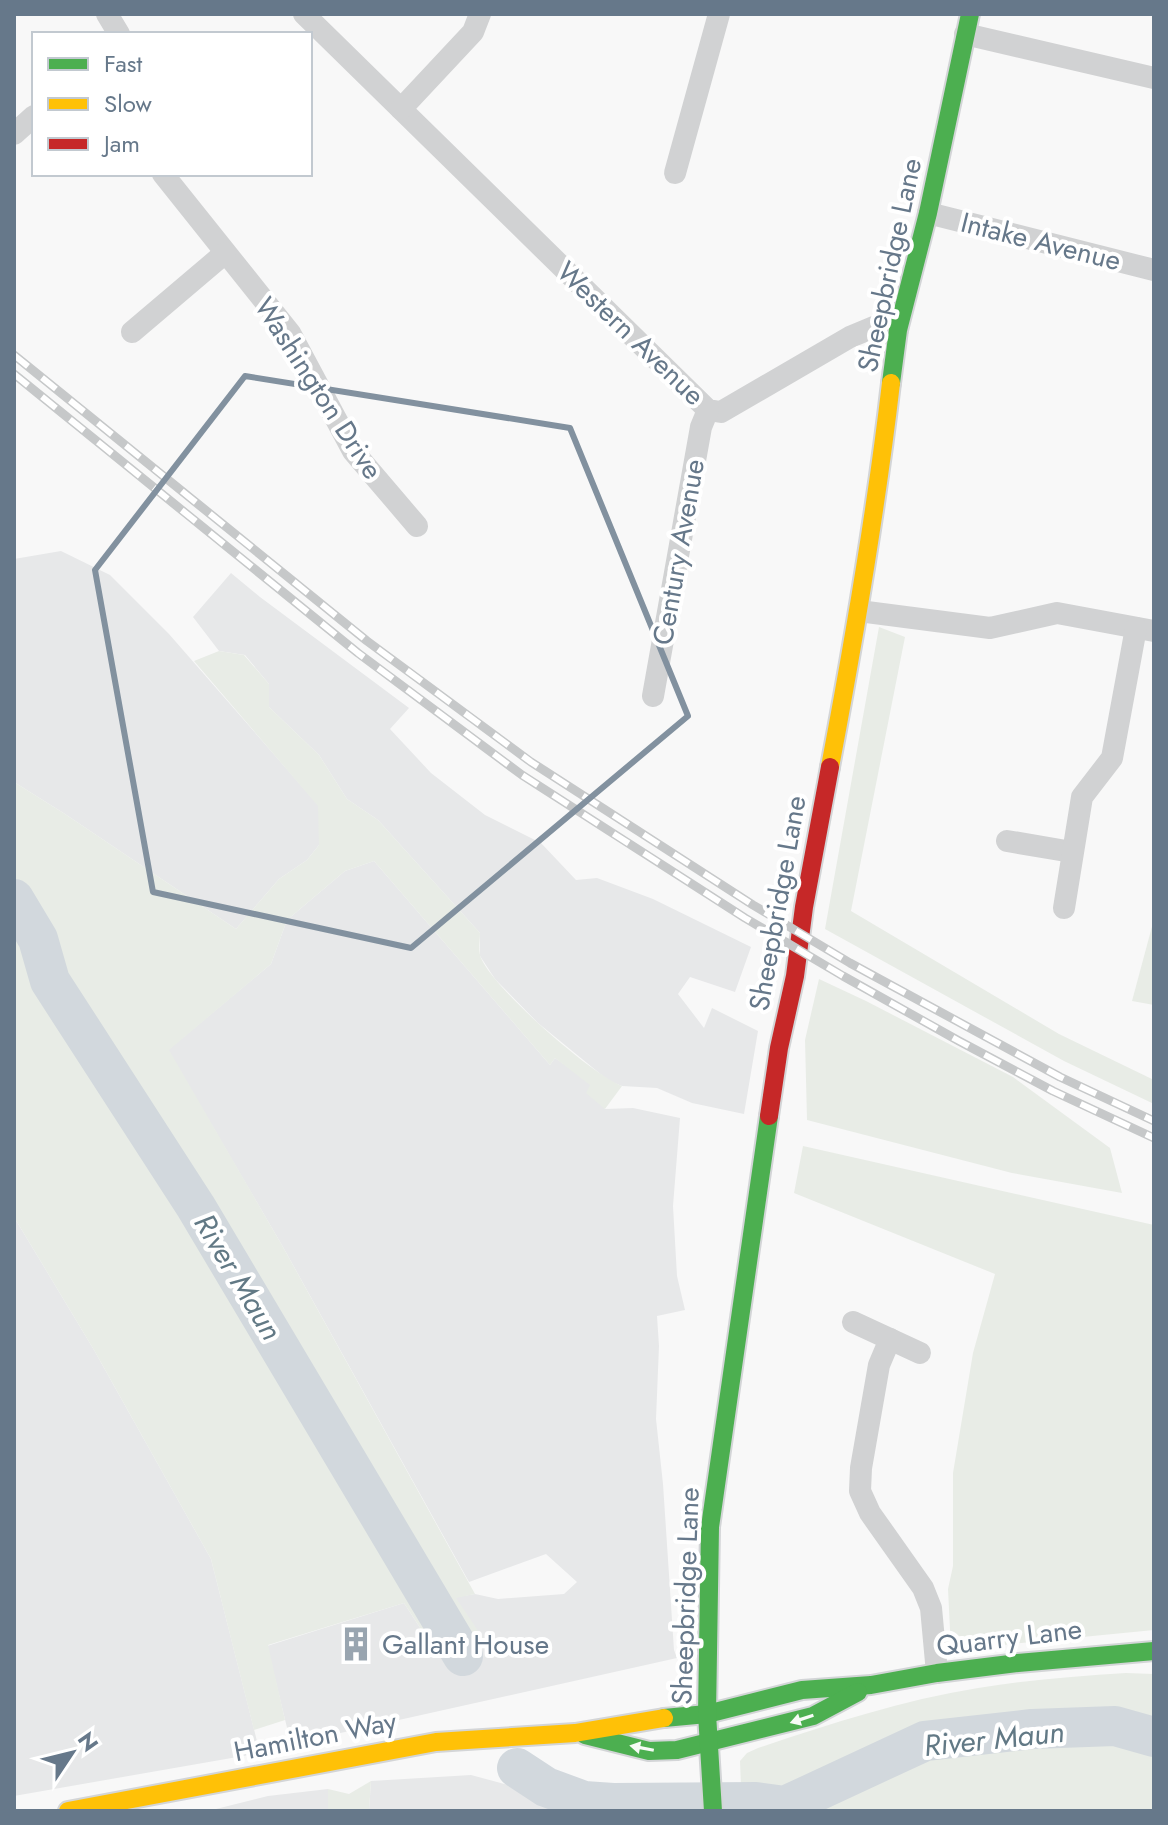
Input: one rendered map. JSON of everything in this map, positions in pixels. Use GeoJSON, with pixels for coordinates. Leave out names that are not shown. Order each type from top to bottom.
{"type":"FeatureCollection","features":[{"type":"Feature","properties":{"kind":"street"},"geometry":{"type":"LineString","coordinates":[[107,14],[118,32]]}},
{"type":"Feature","properties":{"kind":"street","name":"Western Avenue"},"geometry":{"type":"LineString","coordinates":[[304,14],[708,410],[721,412],[850,337],[874,327],[898,330]]}},
{"type":"Feature","properties":{"kind":"street"},"geometry":{"type":"LineString","coordinates":[[401,109],[473,32],[480,14]]}},
{"type":"Feature","properties":{"kind":"street"},"geometry":{"type":"LineString","coordinates":[[675,173],[719,14]]}},
{"type":"Feature","properties":{"kind":"street"},"geometry":{"type":"LineString","coordinates":[[968,24],[1154,78]]}},
{"type":"Feature","properties":{"kind":"street","name":"Sheepbridge Lane"},"geometry":{"type":"LineString","coordinates":[[713,1811],[707,1714],[710,1527],[777,1062],[859,611],[898,330],[928,213],[968,24]]}},
{"type":"Feature","properties":{"kind":"street"},"geometry":{"type":"LineString","coordinates":[[14,134],[32,118]]}},
{"type":"Feature","properties":{"kind":"street","name":"Washington Drive"},"geometry":{"type":"LineString","coordinates":[[165,176],[290,333],[353,451],[417,526]]}},
{"type":"Feature","properties":{"kind":"street","name":"Intake Avenue"},"geometry":{"type":"LineString","coordinates":[[928,213],[1154,270]]}},
{"type":"Feature","properties":{"kind":"street"},"geometry":{"type":"LineString","coordinates":[[132,332],[225,253]]}},
{"type":"Feature","properties":{"kind":"street","name":"Century Avenue"},"geometry":{"type":"LineString","coordinates":[[653,696],[701,427],[708,410]]}},
{"type":"Feature","properties":{"kind":"street"},"geometry":{"type":"LineString","coordinates":[[859,611],[990,628],[1057,613],[1145,629],[1112,758],[1082,797],[1064,908]]}},
{"type":"Feature","properties":{"kind":"street"},"geometry":{"type":"LineString","coordinates":[[1007,841],[1072,852]]}},
{"type":"Feature","properties":{"kind":"street"},"geometry":{"type":"LineString","coordinates":[[853,1322],[920,1353]]}},
{"type":"Feature","properties":{"kind":"street"},"geometry":{"type":"LineString","coordinates":[[890,1339],[879,1365],[861,1468],[860,1491],[870,1513],[923,1588],[931,1608],[937,1673]]}},
{"type":"Feature","properties":{"kind":"street","name":"Quarry Lane"},"geometry":{"type":"LineString","coordinates":[[707,1714],[802,1690],[871,1685],[937,1673],[1088,1655],[1154,1651]]}},
{"type":"Feature","properties":{"kind":"street","name":"Quarry Lane"},"geometry":{"type":"LineString","coordinates":[[709,1743],[813,1716],[871,1685]]}},
{"type":"Feature","properties":{"kind":"street","name":"Hamilton Way"},"geometry":{"type":"LineString","coordinates":[[68,1811],[417,1745],[575,1733],[649,1719],[707,1714]]}},
{"type":"Feature","properties":{"kind":"street","name":"Hamilton Way"},"geometry":{"type":"LineString","coordinates":[[575,1733],[649,1751],[677,1750],[709,1743]]}},
{"type":"Feature","properties":{"kind":"highlighted area"},"geometry":{"type":"Polygon","coordinates":[[[245,376],[570,428],[688,716],[411,948],[153,892],[95,570],[245,376]]]}},
{"type":"Feature","properties":{"kind":"shaded area"},"geometry":{"type":"Polygon","coordinates":[[[61,551],[110,575],[169,634],[319,806],[319,845],[307,860],[279,879],[236,929],[14,782],[14,559],[61,551]]]}},
{"type":"Feature","properties":{"kind":"shaded area"},"geometry":{"type":"Polygon","coordinates":[[[231,573],[409,708],[390,729],[431,773],[485,815],[541,843],[576,880],[597,878],[653,899],[751,947],[735,992],[690,977],[678,994],[704,1028],[712,1008],[758,1031],[744,1114],[692,1103],[657,1088],[622,1086],[609,1081],[538,1023],[495,979],[480,956],[480,933],[378,820],[347,799],[319,755],[269,707],[269,684],[245,655],[219,651],[193,617],[231,573]]]}},
{"type":"Feature","properties":{"kind":"shaded area"},"geometry":{"type":"Polygon","coordinates":[[[879,627],[905,637],[851,911],[1059,1034],[1154,1080],[1154,1104],[1064,1061],[825,929],[879,627]]]}},
{"type":"Feature","properties":{"kind":"shaded area"},"geometry":{"type":"Polygon","coordinates":[[[219,651],[244,655],[269,684],[269,707],[319,755],[347,799],[378,820],[480,933],[481,958],[504,989],[567,1048],[622,1086],[605,1109],[586,1093],[590,1085],[555,1058],[550,1065],[374,861],[345,871],[287,920],[271,964],[169,1050],[283,1247],[475,1594],[456,1598],[487,1644],[463,1656],[439,1657],[404,1603],[268,1645],[285,1720],[254,1730],[211,1559],[94,1350],[14,1217],[14,782],[236,929],[279,879],[307,860],[319,845],[318,806],[194,661],[219,651]]]}},
{"type":"Feature","properties":{"kind":"shaded area"},"geometry":{"type":"Polygon","coordinates":[[[374,861],[550,1065],[555,1058],[574,1071],[591,1085],[605,1109],[633,1108],[680,1118],[673,1206],[677,1276],[685,1310],[657,1316],[656,1419],[677,1658],[291,1744],[267,1646],[404,1603],[439,1657],[456,1597],[475,1594],[498,1599],[564,1594],[577,1582],[546,1554],[469,1582],[283,1247],[168,1050],[271,964],[287,920],[345,871],[374,861]]]}},
{"type":"Feature","properties":{"kind":"shaded area"},"geometry":{"type":"Polygon","coordinates":[[[1154,919],[1154,1005],[1132,1001],[1154,919]]]}},
{"type":"Feature","properties":{"kind":"shaded area"},"geometry":{"type":"Polygon","coordinates":[[[819,979],[1013,1077],[1110,1148],[1122,1193],[1012,1173],[807,1120],[805,1040],[819,979]]]}},
{"type":"Feature","properties":{"kind":"shaded area"},"geometry":{"type":"Polygon","coordinates":[[[803,1146],[1154,1225],[1154,1630],[951,1650],[948,1589],[953,1566],[953,1473],[973,1353],[995,1274],[794,1193],[803,1146]]]}},
{"type":"Feature","properties":{"kind":"shaded area"},"geometry":{"type":"Polygon","coordinates":[[[14,1217],[94,1350],[211,1559],[260,1753],[14,1796],[14,1217]]]}},
{"type":"Feature","properties":{"kind":"shaded area"},"geometry":{"type":"Polygon","coordinates":[[[1126,1673],[1154,1674],[1154,1811],[742,1811],[740,1761],[758,1748],[867,1714],[950,1693],[996,1685],[1126,1673]]]}},
{"type":"Feature","properties":{"kind":"shaded area"},"geometry":{"type":"Polygon","coordinates":[[[471,1775],[605,1811],[369,1811],[371,1781],[471,1775]]]}},
{"type":"Feature","properties":{"kind":"shaded area"},"geometry":{"type":"Polygon","coordinates":[[[371,1781],[369,1811],[328,1811],[328,1789],[349,1794],[371,1781]]]}},
{"type":"Feature","properties":{"kind":"shaded area"},"geometry":{"type":"Polygon","coordinates":[[[328,1789],[328,1811],[208,1811],[268,1796],[328,1789]]]}},
{"type":"Feature","properties":{"kind":"waterway","name":"River Maun"},"geometry":{"type":"LineString","coordinates":[[14,899],[38,939],[50,981],[196,1207],[463,1656]]}},
{"type":"Feature","properties":{"kind":"waterway","name":"River Maun"},"geometry":{"type":"LineString","coordinates":[[517,1768],[546,1787],[584,1801],[756,1802],[785,1806],[925,1741],[1032,1729],[1115,1726],[1154,1737]]}},
{"type":"Feature","properties":{"kind":"railway"},"geometry":{"type":"LineString","coordinates":[[14,355],[367,641],[531,762],[753,905],[850,963],[1060,1077],[1154,1121]]}},
{"type":"Feature","properties":{"kind":"railway"},"geometry":{"type":"LineString","coordinates":[[14,374],[358,653],[522,775],[745,918],[843,976],[1053,1091],[1154,1138]]}},
{"type":"Feature","properties":{"kind":"traffic: fast"},"geometry":{"type":"LineString","coordinates":[[891,383],[898,330],[928,213],[970,14]]}},
{"type":"Feature","properties":{"kind":"traffic: fast"},"geometry":{"type":"LineString","coordinates":[[713,1811],[707,1714],[710,1527],[769,1116]]}},
{"type":"Feature","properties":{"kind":"traffic: fast"},"geometry":{"type":"LineString","coordinates":[[664,1718],[707,1714],[802,1690],[871,1685],[1018,1663],[1154,1651]]}},
{"type":"Feature","properties":{"kind":"traffic: fast"},"geometry":{"type":"LineString","coordinates":[[585,1735],[649,1751],[677,1750],[813,1716],[858,1692]]}},
{"type":"Feature","properties":{"kind":"traffic: slow"},"geometry":{"type":"LineString","coordinates":[[830,767],[864,576],[891,383]]}},
{"type":"Feature","properties":{"kind":"traffic: slow"},"geometry":{"type":"LineString","coordinates":[[68,1811],[436,1742],[575,1733],[664,1718]]}},
{"type":"Feature","properties":{"kind":"traffic: jam"},"geometry":{"type":"LineString","coordinates":[[769,1116],[830,767]]}},
{"type":"Feature","properties":{"kind":"place","name":"Gallant House"},"geometry":{"type":"Point","coordinates":[356,1644]}}]}
